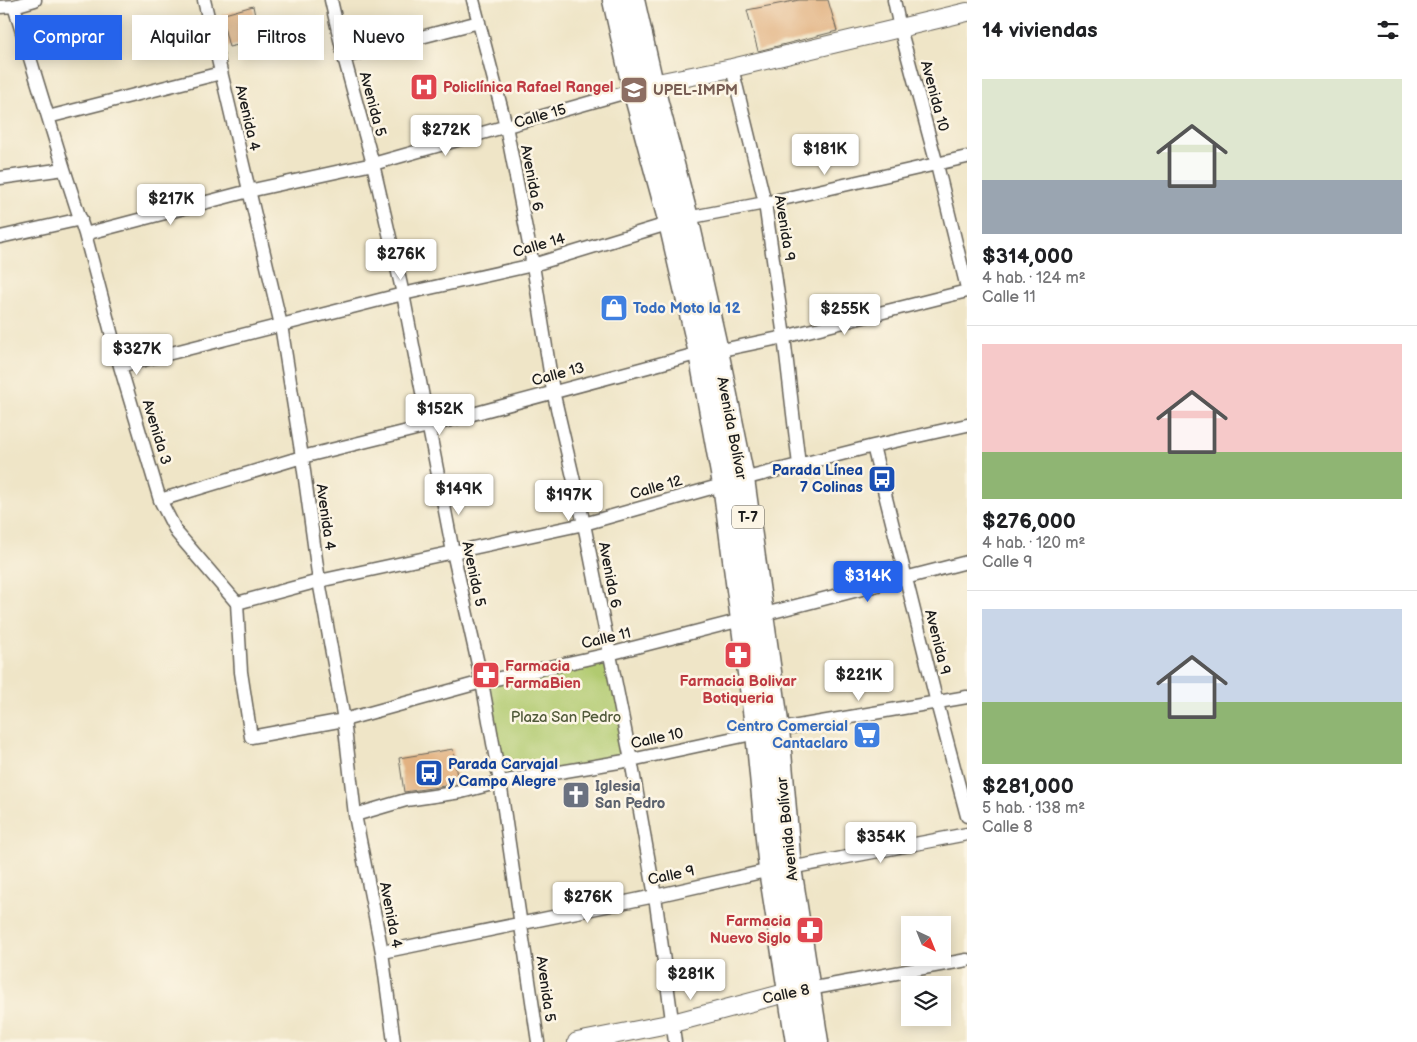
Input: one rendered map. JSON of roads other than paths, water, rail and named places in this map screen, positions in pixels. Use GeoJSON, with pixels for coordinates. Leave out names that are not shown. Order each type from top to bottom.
{"type":"FeatureCollection","features":[{"type":"Feature","properties":{"kind":"highway","name":"Avenida Bolívar"},"geometry":{"type":"LineString","coordinates":[[614,0],[643,87],[678,221],[708,352],[733,482],[767,731],[780,869],[799,990],[817,1042]]}},
{"type":"Feature","properties":{"kind":"highway","name":"Avenida Bolívar"},"geometry":{"type":"LineString","coordinates":[[633,0],[643,87]]}},
{"type":"Feature","properties":{"kind":"highway","name":"Avenida Bolívar"},"geometry":{"type":"LineString","coordinates":[[797,1042],[799,990]]}},
{"type":"Feature","properties":{"kind":"main road","name":"Calle 15"},"geometry":{"type":"LineString","coordinates":[[643,87],[732,68],[967,12]]}},
{"type":"Feature","properties":{"kind":"main road","name":"Calle 8"},"geometry":{"type":"LineString","coordinates":[[577,1042],[673,1023],[799,990]]}},
{"type":"Feature","properties":{"kind":"street"},"geometry":{"type":"LineString","coordinates":[[0,7],[14,6],[35,0]]}},
{"type":"Feature","properties":{"kind":"street","name":"Avenida 4"},"geometry":{"type":"LineString","coordinates":[[204,0],[281,325],[319,582],[344,720],[355,815],[382,952],[394,1042]]}},
{"type":"Feature","properties":{"kind":"street","name":"Avenida 5"},"geometry":{"type":"LineString","coordinates":[[331,0],[334,15]]}},
{"type":"Feature","properties":{"kind":"street","name":"Avenida 6"},"geometry":{"type":"LineString","coordinates":[[474,0],[506,126],[554,391],[584,524],[631,760],[654,896],[675,1042]]}},
{"type":"Feature","properties":{"kind":"street","name":"Avenida 10"},"geometry":{"type":"LineString","coordinates":[[894,0],[967,289]]}},
{"type":"Feature","properties":{"kind":"street","name":"Avenida 3"},"geometry":{"type":"LineString","coordinates":[[14,6],[85,234],[120,366],[160,500],[177,533],[237,603]]}},
{"type":"Feature","properties":{"kind":"street"},"geometry":{"type":"LineString","coordinates":[[423,37],[479,22]]}},
{"type":"Feature","properties":{"kind":"street","name":"Avenida 5"},"geometry":{"type":"LineString","coordinates":[[345,60],[372,164],[402,294],[452,552],[482,682],[500,782],[538,1042]]}},
{"type":"Feature","properties":{"kind":"street","name":"Avenida 9"},"geometry":{"type":"LineString","coordinates":[[732,68],[765,203],[800,464]]}},
{"type":"Feature","properties":{"kind":"street"},"geometry":{"type":"LineString","coordinates":[[48,117],[221,73]]}},
{"type":"Feature","properties":{"kind":"street","name":"Calle 15"},"geometry":{"type":"LineString","coordinates":[[85,234],[249,191],[372,164],[643,87]]}},
{"type":"Feature","properties":{"kind":"street","name":"Calle 14"},"geometry":{"type":"LineString","coordinates":[[120,366],[402,294],[532,265],[678,221],[967,157]]}},
{"type":"Feature","properties":{"kind":"street"},"geometry":{"type":"LineString","coordinates":[[0,178],[64,169]]}},
{"type":"Feature","properties":{"kind":"street"},"geometry":{"type":"LineString","coordinates":[[0,237],[80,219]]}},
{"type":"Feature","properties":{"kind":"street","name":"Calle 13"},"geometry":{"type":"LineString","coordinates":[[160,500],[302,457],[428,426],[554,391],[708,352],[784,337],[967,289]]}},
{"type":"Feature","properties":{"kind":"street","name":"Calle 12"},"geometry":{"type":"LineString","coordinates":[[237,603],[319,582],[584,524],[800,464],[967,425]]}},
{"type":"Feature","properties":{"kind":"street","name":"Avenida 9"},"geometry":{"type":"LineString","coordinates":[[874,446],[936,703],[967,816]]}},
{"type":"Feature","properties":{"kind":"street","name":"Calle 11"},"geometry":{"type":"LineString","coordinates":[[237,603],[241,672],[251,737],[344,720],[482,682],[609,654],[967,562]]}},
{"type":"Feature","properties":{"kind":"street","name":"Calle 10"},"geometry":{"type":"LineString","coordinates":[[355,815],[406,800],[461,792],[500,782],[631,760],[767,731],[967,697]]}},
{"type":"Feature","properties":{"kind":"street","name":"Calle 9"},"geometry":{"type":"LineString","coordinates":[[382,952],[780,869],[967,834]]}},
{"type":"Feature","properties":{"kind":"street","name":"Calle 8"},"geometry":{"type":"LineString","coordinates":[[799,990],[967,960]]}},
{"type":"Feature","properties":{"kind":"place","name":"Policlínica Rafael Rangel"},"geometry":{"type":"Point","coordinates":[424,87]}},
{"type":"Feature","properties":{"kind":"place","name":"UPEL-IMPM"},"geometry":{"type":"Point","coordinates":[634,90]}},
{"type":"Feature","properties":{"kind":"place","name":"Todo Moto la 12"},"geometry":{"type":"Point","coordinates":[614,308]}},
{"type":"Feature","properties":{"kind":"place","name":"Parada Línea 7 Colinas"},"geometry":{"type":"Point","coordinates":[882,479]}},
{"type":"Feature","properties":{"kind":"place","name":"Farmacia Bolivar Botiqueria"},"geometry":{"type":"Point","coordinates":[738,655]}},
{"type":"Feature","properties":{"kind":"place","name":"Farmacia FarmaBien"},"geometry":{"type":"Point","coordinates":[486,675]}},
{"type":"Feature","properties":{"kind":"place","name":"Centro Comercial Cantaclaro"},"geometry":{"type":"Point","coordinates":[867,735]}},
{"type":"Feature","properties":{"kind":"place","name":"Parada Carvajal y Campo Alegre"},"geometry":{"type":"Point","coordinates":[429,773]}},
{"type":"Feature","properties":{"kind":"place","name":"Iglesia San Pedro"},"geometry":{"type":"Point","coordinates":[576,795]}},
{"type":"Feature","properties":{"kind":"place","name":"Farmacia Nuevo Siglo"},"geometry":{"type":"Point","coordinates":[810,930]}},
{"type":"Feature","properties":{"kind":"park label","name":"Plaza San Pedro"},"geometry":{"type":"Point","coordinates":[566,717]}}]}
